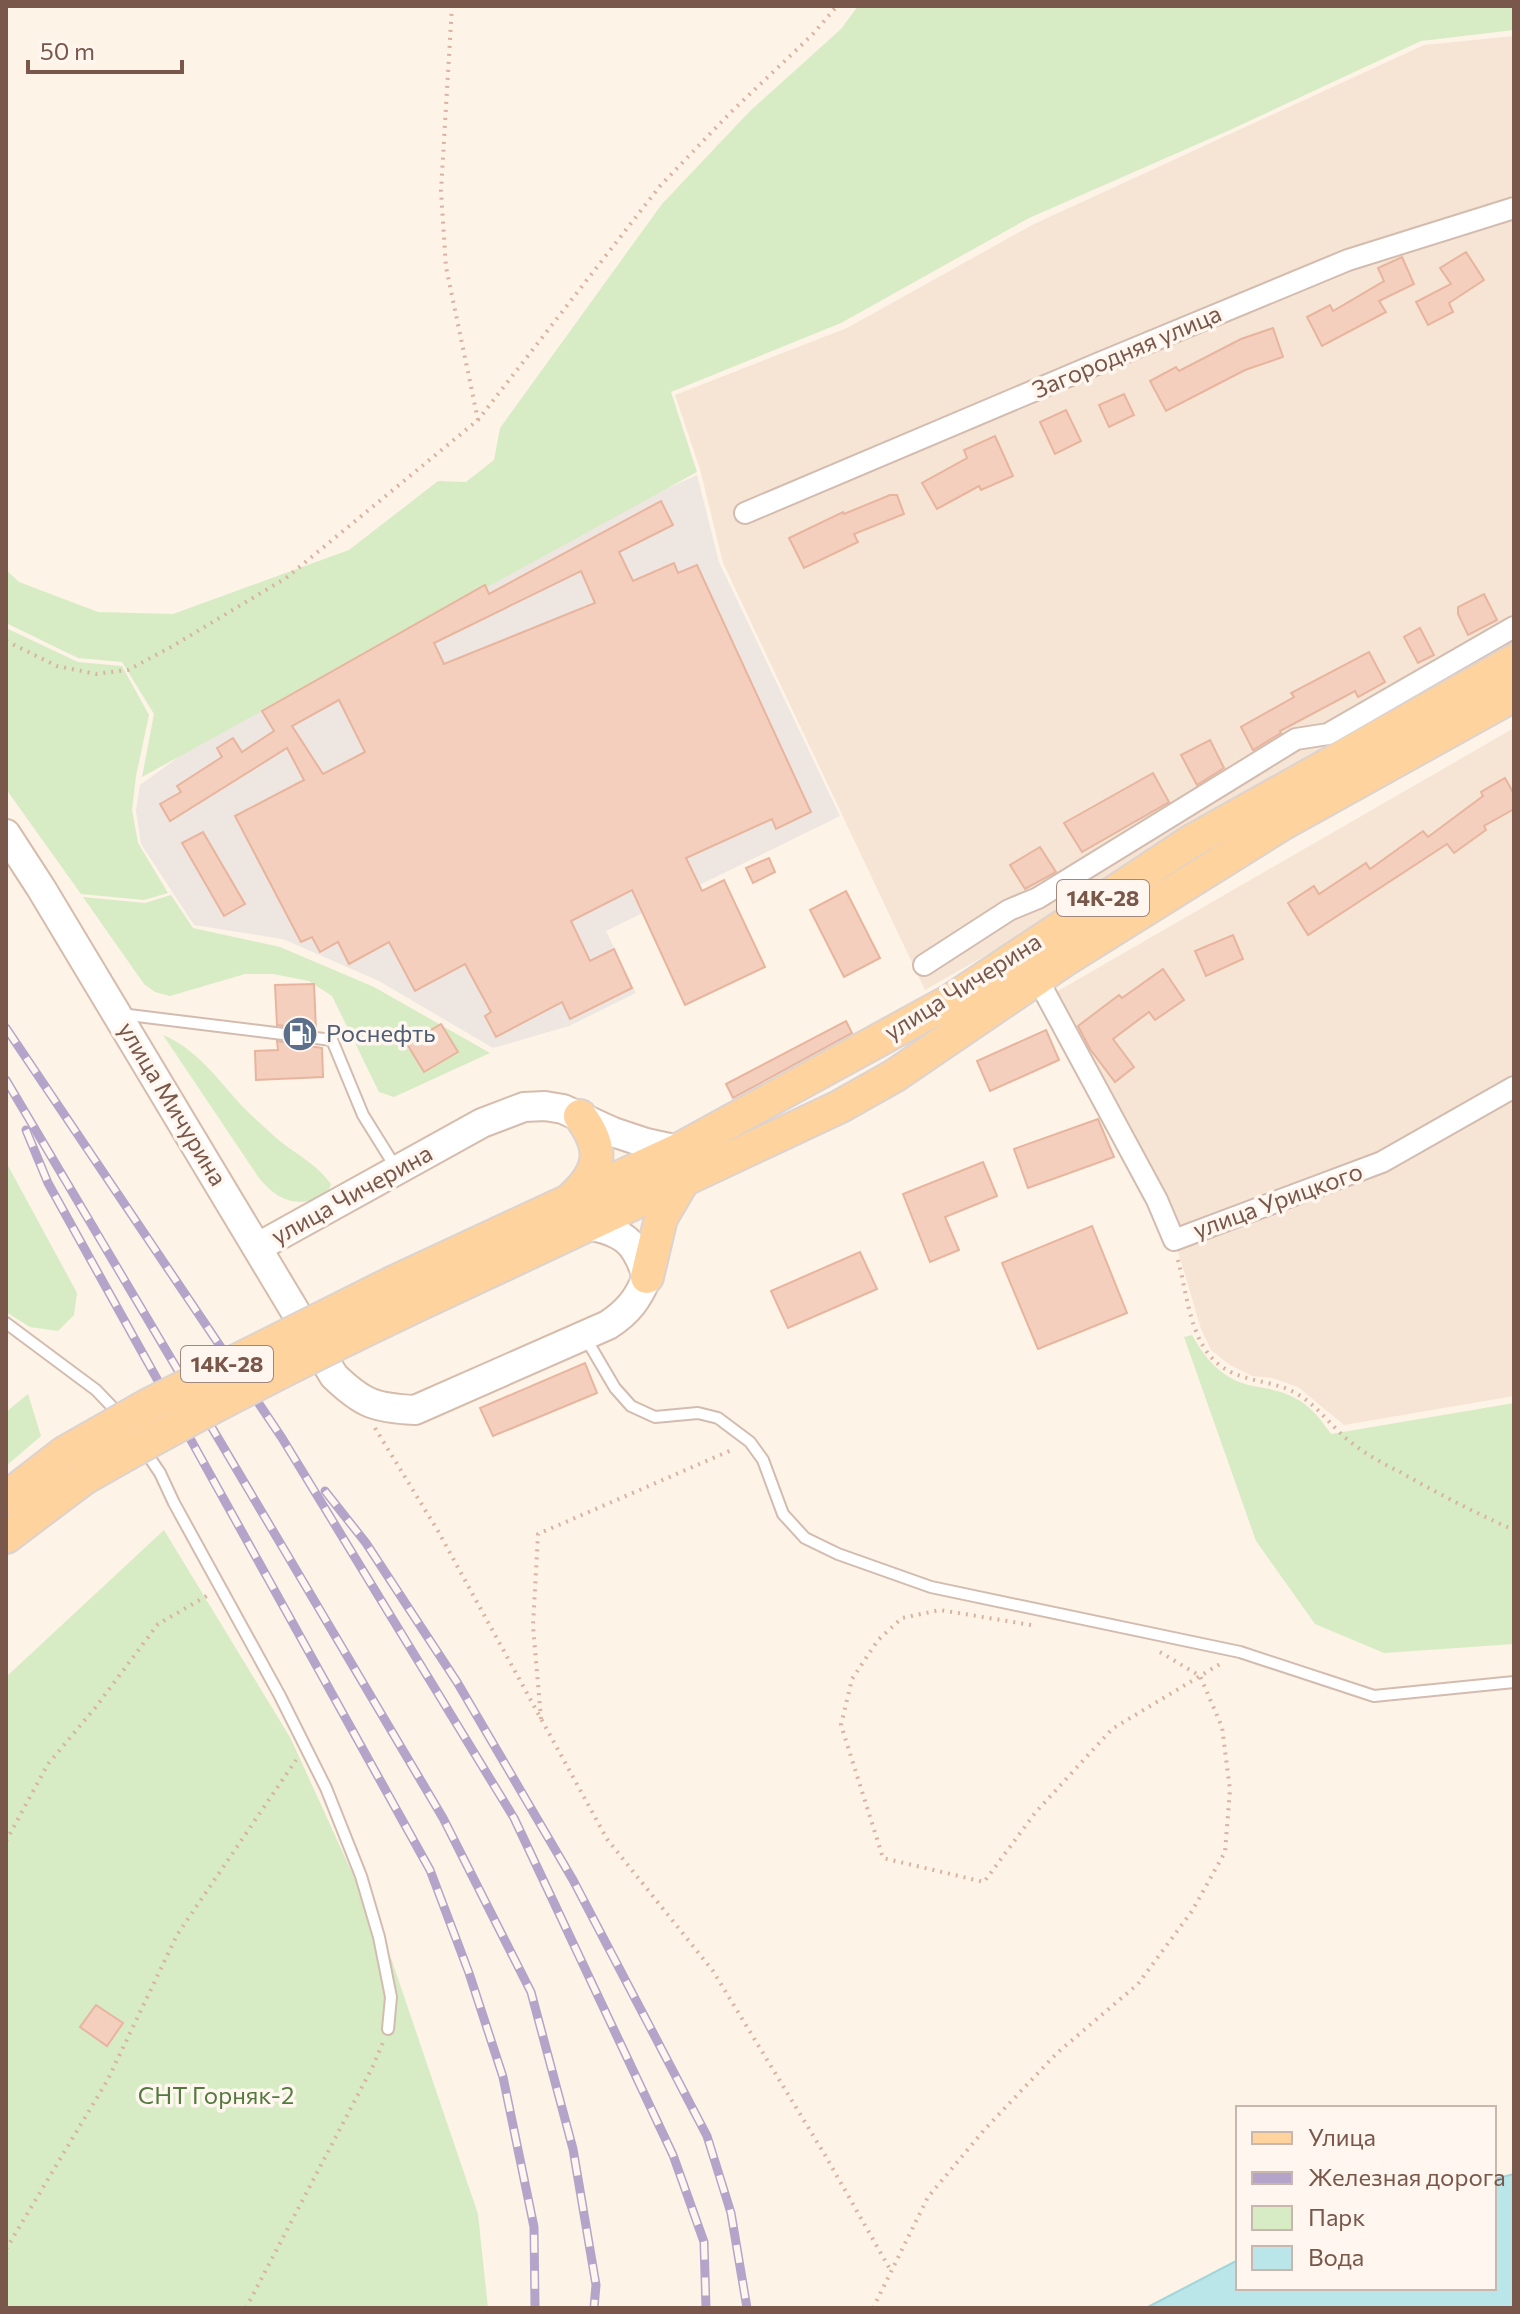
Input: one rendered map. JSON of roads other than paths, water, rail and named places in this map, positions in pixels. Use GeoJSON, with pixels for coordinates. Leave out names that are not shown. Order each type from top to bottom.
{"type":"FeatureCollection","features":[{"type":"Feature","properties":{"kind":"main road","name":"улица Чичерина"},"geometry":{"type":"LineString","coordinates":[[401,1296],[588,1225],[681,1164],[950,1001],[1190,842],[1514,661]]}},
{"type":"Feature","properties":{"kind":"main road","name":"улица Чичерина"},"geometry":{"type":"LineString","coordinates":[[401,1296],[570,1199],[681,1164],[839,1107],[894,1076],[1037,978],[1282,824],[1514,695]]}},
{"type":"Feature","properties":{"kind":"main road","name":"улица Мичурина"},"geometry":{"type":"LineString","coordinates":[[6,834],[334,1376],[354,1396],[383,1408],[415,1410],[584,1335]]}},
{"type":"Feature","properties":{"kind":"main road","name":"улица Чичерина"},"geometry":{"type":"LineString","coordinates":[[258,1247],[482,1123],[524,1107],[563,1109],[646,1143],[681,1164]]}},
{"type":"Feature","properties":{"kind":"main road"},"geometry":{"type":"LineString","coordinates":[[570,1199],[590,1181],[598,1157],[593,1134],[580,1116]]}},
{"type":"Feature","properties":{"kind":"main road"},"geometry":{"type":"LineString","coordinates":[[584,1335],[608,1325],[625,1313],[638,1297],[647,1277],[661,1218],[681,1164]]}},
{"type":"Feature","properties":{"kind":"main road"},"geometry":{"type":"LineString","coordinates":[[588,1225],[611,1230],[630,1242],[641,1259],[647,1277]]}},
{"type":"Feature","properties":{"kind":"main road","name":"14К-28"},"geometry":{"type":"LineString","coordinates":[[6,1498],[64,1453],[152,1403],[401,1296]]}},
{"type":"Feature","properties":{"kind":"main road","name":"14К-28"},"geometry":{"type":"LineString","coordinates":[[6,1537],[83,1479],[255,1383],[401,1296]]}},
{"type":"Feature","properties":{"kind":"street","name":"Загородняя улица"},"geometry":{"type":"LineString","coordinates":[[745,513],[1348,260],[1514,208]]}},
{"type":"Feature","properties":{"kind":"street"},"geometry":{"type":"LineString","coordinates":[[924,965],[1009,910],[1038,898],[1296,739],[1328,734],[1514,627]]}},
{"type":"Feature","properties":{"kind":"street","name":"улица Урицкого"},"geometry":{"type":"LineString","coordinates":[[1037,978],[1157,1200],[1174,1240],[1382,1162],[1514,1087]]}},
{"type":"Feature","properties":{"kind":"lane"},"geometry":{"type":"LineString","coordinates":[[117,1014],[332,1040],[363,1115],[397,1170]]}},
{"type":"Feature","properties":{"kind":"lane"},"geometry":{"type":"LineString","coordinates":[[6,1323],[96,1390],[127,1424]]}},
{"type":"Feature","properties":{"kind":"lane"},"geometry":{"type":"LineString","coordinates":[[584,1335],[615,1388],[631,1406],[655,1417],[698,1413],[718,1418],[750,1442],[763,1460],[783,1514],[805,1538],[838,1554],[931,1587],[1240,1652],[1374,1696],[1514,1682]]}},
{"type":"Feature","properties":{"kind":"lane"},"geometry":{"type":"LineString","coordinates":[[135,1436],[160,1473],[326,1788],[361,1876],[379,1937],[391,1997],[388,2029]]}},
{"type":"Feature","properties":{"kind":"water"},"geometry":{"type":"Polygon","coordinates":[[[1514,2174],[1514,2308],[1146,2308],[1236,2261],[1236,2290],[1496,2290],[1496,2178],[1514,2174]]]}},
{"type":"Feature","properties":{"kind":"railway"},"geometry":{"type":"LineString","coordinates":[[6,1028],[282,1438],[514,1818],[673,2155],[704,2242],[706,2308]]}},
{"type":"Feature","properties":{"kind":"railway"},"geometry":{"type":"LineString","coordinates":[[6,1080],[443,1818],[531,1992],[573,2149],[596,2285],[594,2308]]}},
{"type":"Feature","properties":{"kind":"railway"},"geometry":{"type":"LineString","coordinates":[[26,1130],[48,1183],[430,1870],[469,1973],[503,2077],[534,2227],[535,2308]]}},
{"type":"Feature","properties":{"kind":"railway"},"geometry":{"type":"LineString","coordinates":[[325,1491],[366,1543],[457,1682],[573,1880],[707,2136],[731,2213],[747,2308]]}},
{"type":"Feature","properties":{"kind":"place","name":"Роснефть"},"geometry":{"type":"Point","coordinates":[300,1034]}},
{"type":"Feature","properties":{"kind":"park label","name":"СНТ Горняк-2"},"geometry":{"type":"Point","coordinates":[216,2096]}}]}
